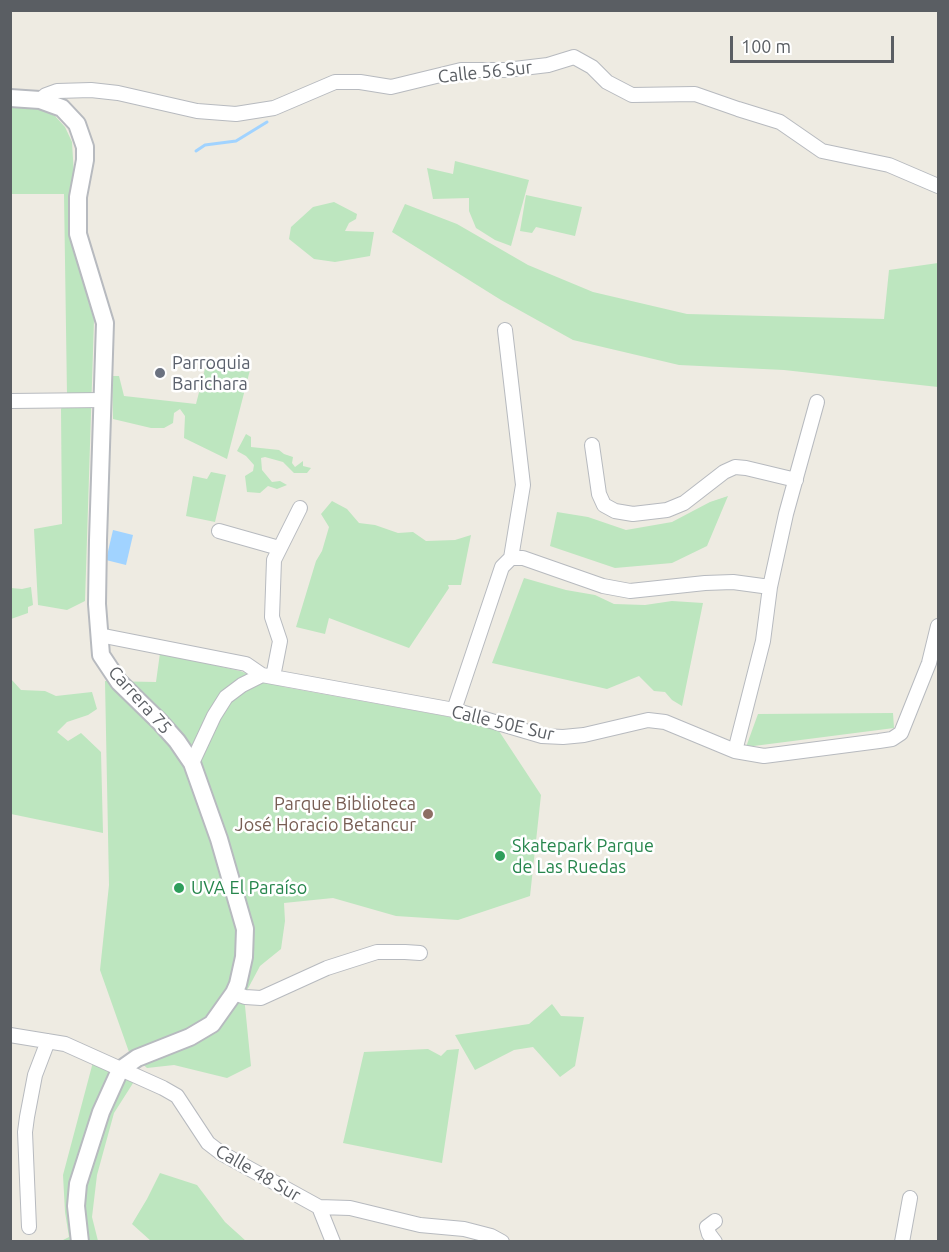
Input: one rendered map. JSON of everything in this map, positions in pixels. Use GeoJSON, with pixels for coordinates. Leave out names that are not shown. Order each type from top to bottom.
{"type":"FeatureCollection","features":[{"type":"Feature","properties":{"kind":"street","name":"Calle 56 Sur"},"geometry":{"type":"LineString","coordinates":[[10,98],[40,100],[46,95],[57,92],[91,90],[118,93],[197,111],[236,114],[274,108],[335,82],[360,82],[391,87],[461,70],[506,70],[548,65],[574,57],[592,67],[607,82],[632,95],[695,94],[780,122],[822,151],[889,165],[939,186]]}},
{"type":"Feature","properties":{"kind":"street","name":"Carrera 75"},"geometry":{"type":"LineString","coordinates":[[40,100],[62,108],[71,116],[77,124],[85,147],[85,160],[78,197],[78,234],[105,323],[98,540],[101,655],[119,682],[160,722],[192,763],[219,839],[245,929],[244,957],[234,993],[212,1024],[190,1037],[137,1058],[120,1070]]}},
{"type":"Feature","properties":{"kind":"street"},"geometry":{"type":"LineString","coordinates":[[454,710],[502,567],[511,558],[523,485],[505,330]]}},
{"type":"Feature","properties":{"kind":"street"},"geometry":{"type":"LineString","coordinates":[[10,400],[103,400]]}},
{"type":"Feature","properties":{"kind":"street"},"geometry":{"type":"LineString","coordinates":[[735,751],[763,641],[770,587],[786,514],[817,402]]}},
{"type":"Feature","properties":{"kind":"street"},"geometry":{"type":"LineString","coordinates":[[592,445],[599,494],[604,506],[615,511],[633,514],[667,510],[684,503],[735,466],[796,480]]}},
{"type":"Feature","properties":{"kind":"street"},"geometry":{"type":"LineString","coordinates":[[192,763],[214,716],[226,697],[242,685],[268,676],[280,641],[272,617],[274,560],[300,508]]}},
{"type":"Feature","properties":{"kind":"street"},"geometry":{"type":"LineString","coordinates":[[219,531],[279,548]]}},
{"type":"Feature","properties":{"kind":"street"},"geometry":{"type":"LineString","coordinates":[[511,558],[524,558],[603,586],[630,591],[705,582],[733,582],[770,587]]}},
{"type":"Feature","properties":{"kind":"street","name":"Calle 50E Sur"},"geometry":{"type":"LineString","coordinates":[[99,634],[246,664],[268,676],[454,710],[542,735],[563,737],[584,735],[648,720],[665,722],[735,751],[764,756],[892,739],[901,733],[929,663],[939,626]]}},
{"type":"Feature","properties":{"kind":"street"},"geometry":{"type":"LineString","coordinates":[[234,993],[249,998],[261,998],[327,968],[377,952],[420,953]]}},
{"type":"Feature","properties":{"kind":"street","name":"Calle 48 Sur"},"geometry":{"type":"LineString","coordinates":[[10,1035],[65,1044],[120,1070],[144,1078],[177,1096],[208,1143],[221,1153],[319,1207],[350,1208],[420,1225],[465,1229],[491,1236],[502,1242]]}},
{"type":"Feature","properties":{"kind":"street"},"geometry":{"type":"LineString","coordinates":[[29,1227],[25,1132],[35,1075],[48,1041]]}},
{"type":"Feature","properties":{"kind":"street"},"geometry":{"type":"LineString","coordinates":[[80,1242],[76,1206],[78,1184],[101,1112],[120,1070]]}},
{"type":"Feature","properties":{"kind":"street"},"geometry":{"type":"LineString","coordinates":[[902,1242],[910,1198]]}},
{"type":"Feature","properties":{"kind":"street"},"geometry":{"type":"LineString","coordinates":[[319,1207],[333,1242]]}},
{"type":"Feature","properties":{"kind":"street"},"geometry":{"type":"LineString","coordinates":[[715,1242],[707,1227],[716,1221]]}},
{"type":"Feature","properties":{"kind":"green space"},"geometry":{"type":"Polygon","coordinates":[[[11,106],[37,107],[55,116],[65,127],[72,142],[74,175],[70,199],[73,248],[94,320],[85,601],[67,610],[38,605],[34,529],[62,524],[61,409],[67,395],[64,194],[11,194],[11,106]]]}},
{"type":"Feature","properties":{"kind":"green space"},"geometry":{"type":"Polygon","coordinates":[[[455,161],[529,180],[511,246],[495,240],[476,228],[469,211],[469,198],[433,199],[427,168],[453,174],[455,161]]]}},
{"type":"Feature","properties":{"kind":"green space"},"geometry":{"type":"Polygon","coordinates":[[[526,195],[582,207],[575,236],[536,227],[532,233],[520,231],[526,195]]]}},
{"type":"Feature","properties":{"kind":"green space"},"geometry":{"type":"Polygon","coordinates":[[[334,202],[357,214],[356,219],[349,223],[345,231],[374,232],[370,256],[335,262],[314,259],[289,239],[291,227],[313,207],[334,202]]]}},
{"type":"Feature","properties":{"kind":"green space"},"geometry":{"type":"Polygon","coordinates":[[[405,204],[457,224],[528,265],[593,292],[687,314],[884,319],[889,270],[938,263],[938,387],[784,370],[679,365],[573,340],[501,300],[392,232],[405,204]]]}},
{"type":"Feature","properties":{"kind":"green space"},"geometry":{"type":"Polygon","coordinates":[[[207,361],[250,370],[227,459],[184,438],[185,416],[180,409],[174,413],[173,423],[164,428],[151,428],[113,419],[112,376],[119,376],[124,396],[196,404],[207,361]]]}},
{"type":"Feature","properties":{"kind":"green space"},"geometry":{"type":"Polygon","coordinates":[[[246,434],[251,437],[251,447],[279,450],[293,457],[292,463],[295,467],[303,461],[303,466],[311,468],[307,473],[294,473],[283,462],[261,458],[262,470],[272,482],[280,481],[287,485],[277,489],[268,486],[260,493],[247,492],[245,476],[253,471],[254,465],[246,456],[237,451],[246,434]]]}},
{"type":"Feature","properties":{"kind":"green space"},"geometry":{"type":"Polygon","coordinates":[[[211,472],[226,475],[215,522],[186,516],[193,476],[207,479],[211,472]]]}},
{"type":"Feature","properties":{"kind":"green space"},"geometry":{"type":"Polygon","coordinates":[[[728,496],[707,546],[672,563],[615,568],[550,546],[557,512],[588,517],[626,530],[672,522],[710,502],[728,496]]]}},
{"type":"Feature","properties":{"kind":"green space"},"geometry":{"type":"Polygon","coordinates":[[[332,501],[347,509],[359,523],[375,525],[398,533],[413,532],[426,541],[455,540],[471,535],[461,585],[448,585],[449,588],[409,648],[329,618],[325,634],[296,627],[329,527],[321,514],[332,501]]]}},
{"type":"Feature","properties":{"kind":"green space"},"geometry":{"type":"Polygon","coordinates":[[[524,578],[566,590],[595,595],[614,604],[645,605],[672,601],[703,603],[682,706],[665,692],[654,691],[639,676],[607,689],[492,663],[524,578]]]}},
{"type":"Feature","properties":{"kind":"green space"},"geometry":{"type":"Polygon","coordinates":[[[31,587],[33,605],[28,607],[28,613],[11,619],[11,588],[31,587]]]}},
{"type":"Feature","properties":{"kind":"green space"},"geometry":{"type":"Polygon","coordinates":[[[160,653],[240,671],[284,687],[495,725],[541,795],[530,896],[458,920],[396,916],[333,898],[284,903],[285,921],[281,949],[260,966],[244,996],[251,1066],[227,1078],[174,1065],[147,1068],[129,1052],[100,970],[109,885],[105,681],[156,682],[160,653]]]}},
{"type":"Feature","properties":{"kind":"green space"},"geometry":{"type":"Polygon","coordinates":[[[11,679],[21,690],[45,691],[56,696],[92,692],[97,709],[88,715],[67,722],[57,732],[68,741],[81,733],[101,752],[103,833],[11,814],[11,679]]]}},
{"type":"Feature","properties":{"kind":"green space"},"geometry":{"type":"Polygon","coordinates":[[[893,713],[894,728],[746,747],[758,714],[893,713]]]}},
{"type":"Feature","properties":{"kind":"green space"},"geometry":{"type":"Polygon","coordinates":[[[552,1004],[561,1016],[584,1017],[575,1066],[560,1077],[533,1047],[514,1050],[475,1070],[455,1035],[529,1024],[552,1004]]]}},
{"type":"Feature","properties":{"kind":"green space"},"geometry":{"type":"Polygon","coordinates":[[[428,1049],[441,1056],[447,1050],[459,1049],[442,1163],[343,1143],[364,1052],[428,1049]]]}},
{"type":"Feature","properties":{"kind":"green space"},"geometry":{"type":"Polygon","coordinates":[[[93,1062],[135,1080],[114,1113],[97,1175],[92,1217],[98,1241],[59,1242],[69,1237],[63,1175],[93,1062]]]}},
{"type":"Feature","properties":{"kind":"green space"},"geometry":{"type":"Polygon","coordinates":[[[160,1173],[197,1185],[225,1222],[246,1241],[151,1241],[132,1224],[160,1173]]]}},
{"type":"Feature","properties":{"kind":"water"},"geometry":{"type":"Polygon","coordinates":[[[113,530],[133,535],[126,565],[106,560],[113,530]]]}},
{"type":"Feature","properties":{"kind":"waterway"},"geometry":{"type":"LineString","coordinates":[[196,151],[205,145],[236,141],[267,122]]}},
{"type":"Feature","properties":{"kind":"place","name":"Parroquia Barichara"},"geometry":{"type":"Point","coordinates":[160,373]}},
{"type":"Feature","properties":{"kind":"place","name":"Parque Biblioteca José Horacio Betancur"},"geometry":{"type":"Point","coordinates":[428,814]}},
{"type":"Feature","properties":{"kind":"place","name":"Skatepark Parque de Las Ruedas"},"geometry":{"type":"Point","coordinates":[500,856]}},
{"type":"Feature","properties":{"kind":"place","name":"UVA El Paraíso"},"geometry":{"type":"Point","coordinates":[179,888]}}]}
